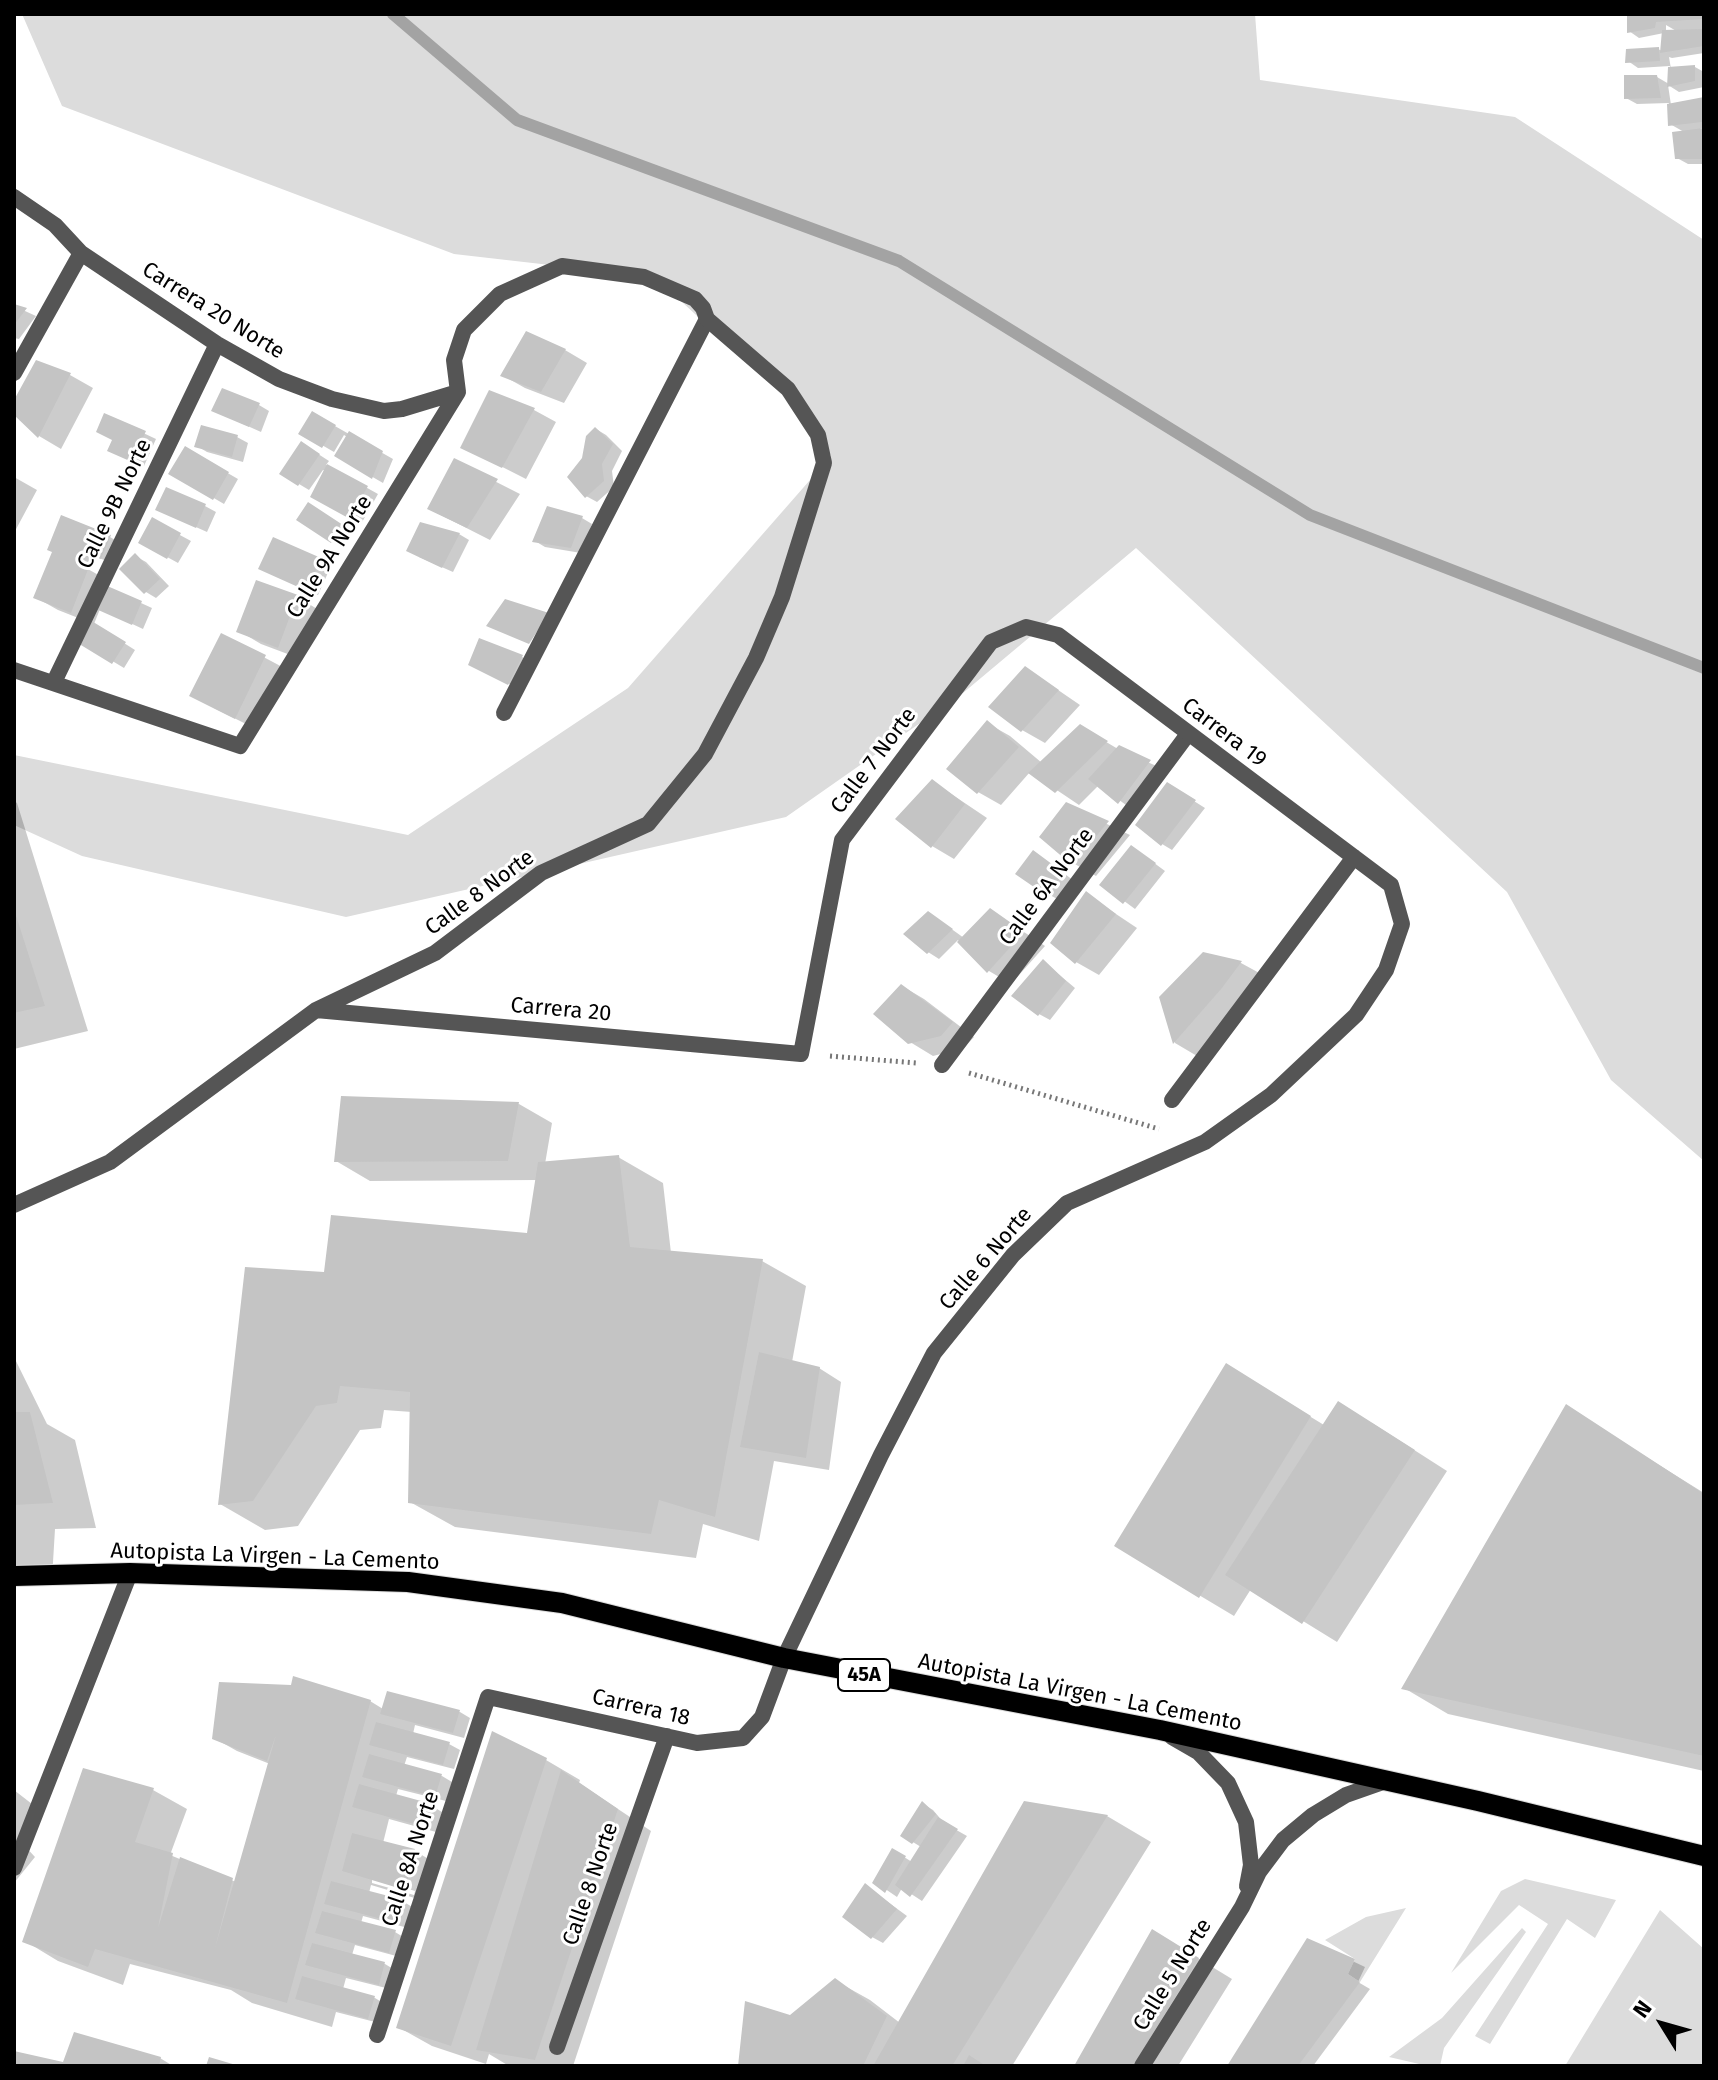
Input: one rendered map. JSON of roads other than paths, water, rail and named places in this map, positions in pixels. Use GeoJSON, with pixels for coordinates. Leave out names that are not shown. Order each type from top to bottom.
{"type":"FeatureCollection","features":[{"type":"Feature","properties":{"kind":"main road","name":"Autopista La Virgen - La Cemento"},"geometry":{"type":"LineString","coordinates":[[14,1576],[130,1573],[424,1584],[562,1603],[784,1658],[1160,1730],[1478,1801],[1704,1856]]}},
{"type":"Feature","properties":{"kind":"street","name":"Carrera 20 Norte"},"geometry":{"type":"LineString","coordinates":[[14,197],[55,225],[81,253],[217,344],[279,379],[332,399],[384,411],[402,409],[458,392]]}},
{"type":"Feature","properties":{"kind":"street"},"geometry":{"type":"LineString","coordinates":[[14,373],[81,253]]}},
{"type":"Feature","properties":{"kind":"street"},"geometry":{"type":"LineString","coordinates":[[458,392],[454,360],[464,330],[500,294],[562,266],[644,277],[695,299],[707,319],[504,713]]}},
{"type":"Feature","properties":{"kind":"street","name":"Calle 8 Norte"},"geometry":{"type":"LineString","coordinates":[[14,1205],[110,1162],[316,1010],[435,953],[541,873],[648,824],[705,754],[756,658],[782,597],[824,463],[818,435],[788,389],[707,319]]}},
{"type":"Feature","properties":{"kind":"street","name":"Calle 9B Norte"},"geometry":{"type":"LineString","coordinates":[[54,682],[217,344]]}},
{"type":"Feature","properties":{"kind":"street","name":"Calle 9A Norte"},"geometry":{"type":"LineString","coordinates":[[54,682],[240,746],[458,392]]}},
{"type":"Feature","properties":{"kind":"street","name":"Carrera 19"},"geometry":{"type":"LineString","coordinates":[[1026,627],[1058,635],[1391,885]]}},
{"type":"Feature","properties":{"kind":"street","name":"Calle 7 Norte"},"geometry":{"type":"LineString","coordinates":[[801,1054],[842,840],[991,642],[1026,627]]}},
{"type":"Feature","properties":{"kind":"street"},"geometry":{"type":"LineString","coordinates":[[14,670],[54,682]]}},
{"type":"Feature","properties":{"kind":"street","name":"Calle 6A Norte"},"geometry":{"type":"LineString","coordinates":[[942,1065],[1188,734]]}},
{"type":"Feature","properties":{"kind":"street"},"geometry":{"type":"LineString","coordinates":[[1172,1100],[1354,857]]}},
{"type":"Feature","properties":{"kind":"street","name":"Calle 6 Norte"},"geometry":{"type":"LineString","coordinates":[[784,1658],[881,1455],[934,1353],[1013,1255],[1067,1203],[1205,1142],[1271,1095],[1356,1015],[1386,970],[1402,924],[1391,885]]}},
{"type":"Feature","properties":{"kind":"street","name":"Carrera 20"},"geometry":{"type":"LineString","coordinates":[[316,1010],[801,1054]]}},
{"type":"Feature","properties":{"kind":"street"},"geometry":{"type":"LineString","coordinates":[[14,1868],[130,1573]]}},
{"type":"Feature","properties":{"kind":"street","name":"Carrera 18"},"geometry":{"type":"LineString","coordinates":[[488,1697],[697,1743],[743,1738],[762,1717],[784,1658]]}},
{"type":"Feature","properties":{"kind":"street","name":"Calle 8A Norte"},"geometry":{"type":"LineString","coordinates":[[377,2035],[488,1697]]}},
{"type":"Feature","properties":{"kind":"street","name":"Calle 5 Norte"},"geometry":{"type":"LineString","coordinates":[[1160,1730],[1198,1752],[1228,1783],[1246,1822],[1251,1865],[1242,1907]]}},
{"type":"Feature","properties":{"kind":"street","name":"Calle 8 Norte"},"geometry":{"type":"LineString","coordinates":[[557,2047],[667,1736]]}},
{"type":"Feature","properties":{"kind":"street","name":"Calle 5 Norte"},"geometry":{"type":"LineString","coordinates":[[1142,2066],[1242,1907],[1259,1872],[1283,1840],[1313,1815],[1346,1795],[1383,1782]]}},
{"type":"Feature","properties":{"kind":"waterway"},"geometry":{"type":"LineString","coordinates":[[393,14],[517,120],[899,261],[1310,515],[1704,668]]}}]}
